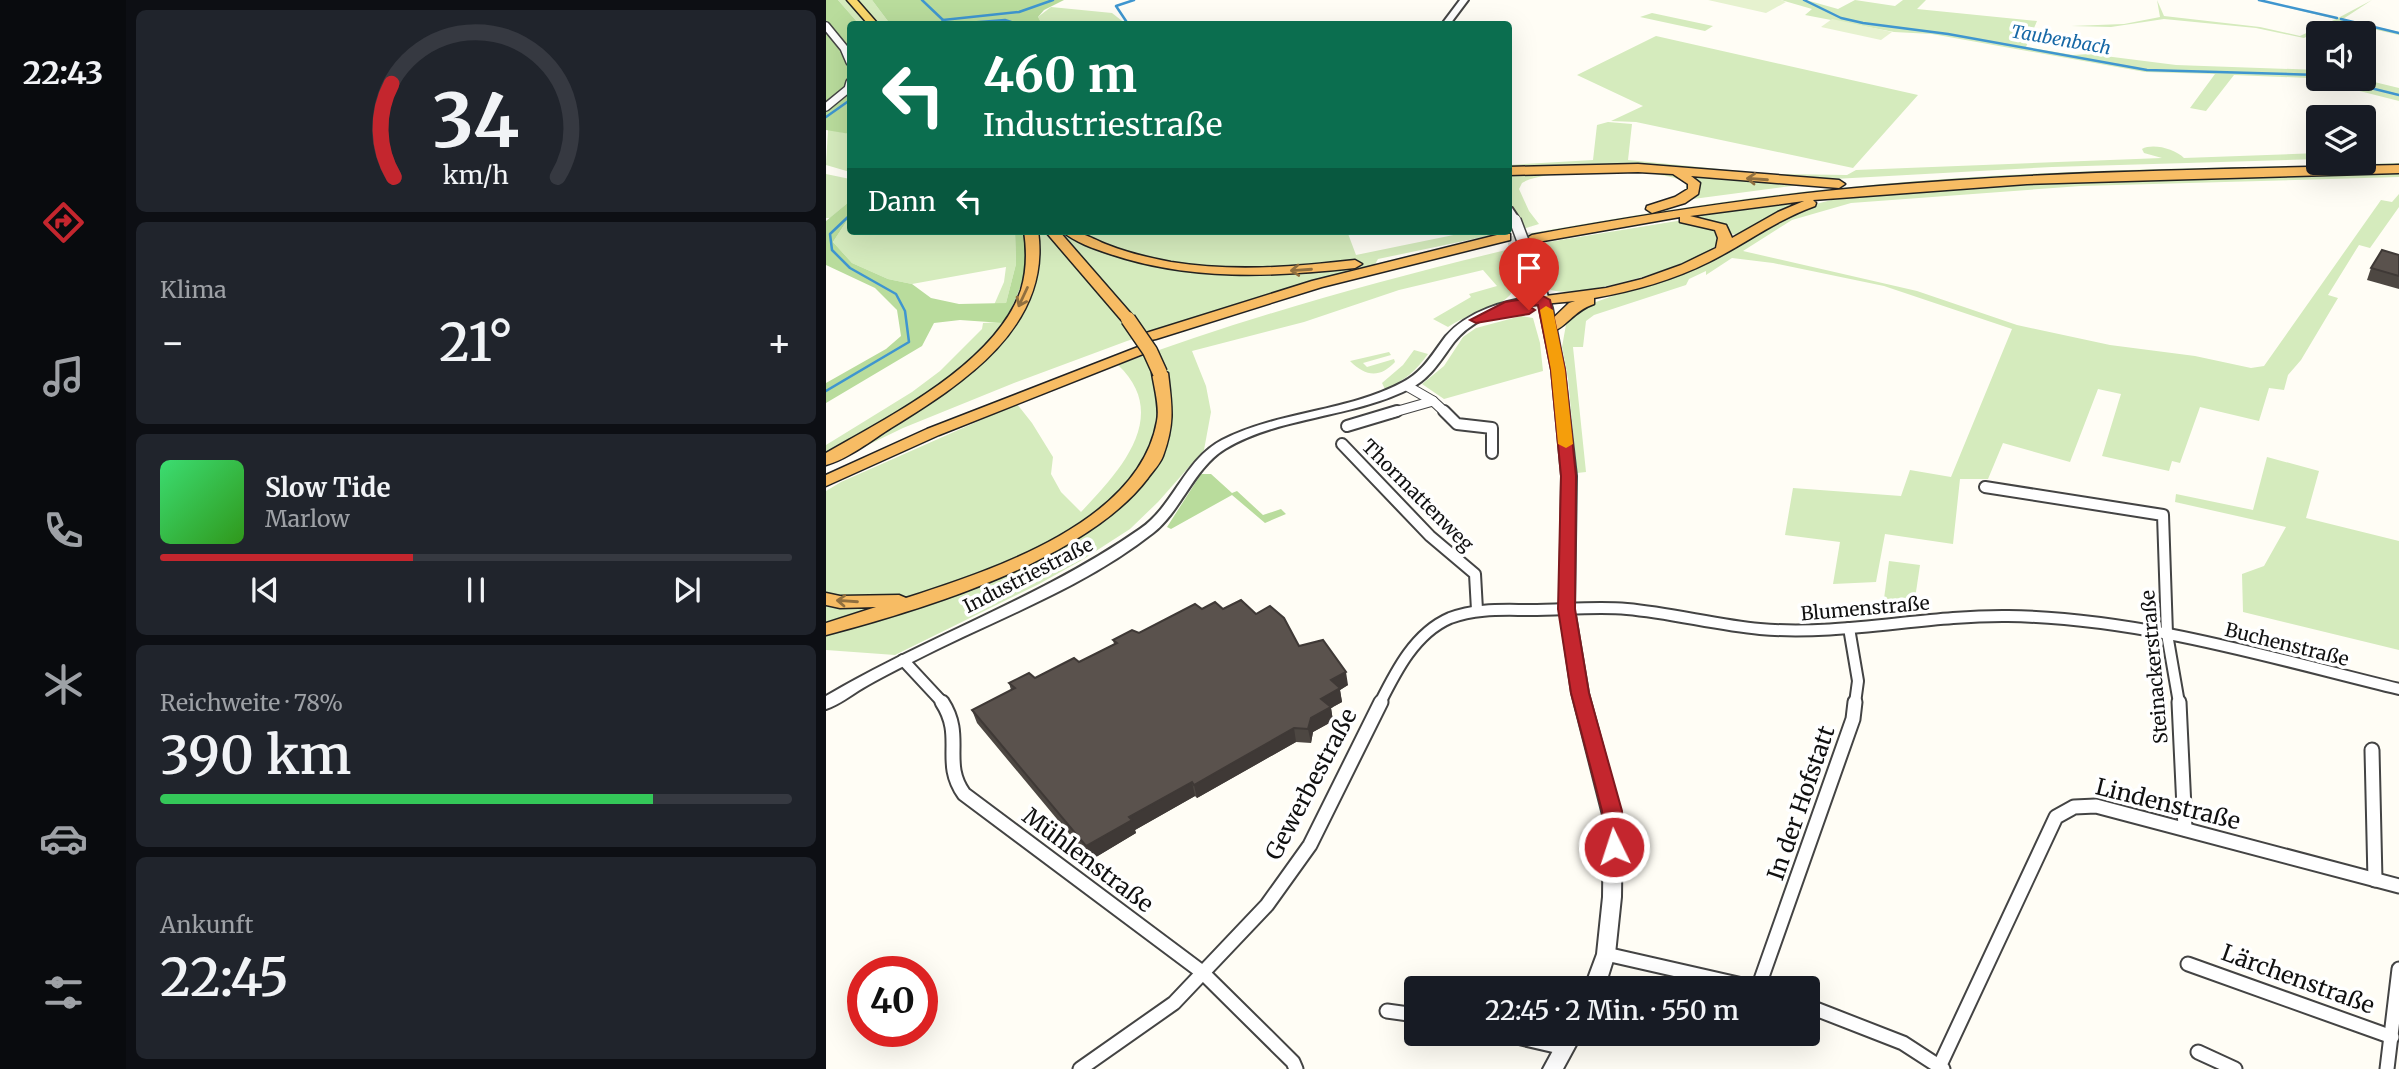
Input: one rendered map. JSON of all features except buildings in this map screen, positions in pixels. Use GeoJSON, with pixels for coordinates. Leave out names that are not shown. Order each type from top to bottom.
{"type":"FeatureCollection","features":[{"type":"Feature","properties":{"kind":"highway"},"geometry":{"type":"LineString","coordinates":[[2376,163],[2399,162]]}},
{"type":"Feature","properties":{"kind":"highway"},"geometry":{"type":"LineString","coordinates":[[1648,210],[1854,188],[2035,173],[2306,165]]}},
{"type":"Feature","properties":{"kind":"highway"},"geometry":{"type":"LineString","coordinates":[[1512,176],[1535,171],[1609,167],[1854,188]]}},
{"type":"Feature","properties":{"kind":"highway"},"geometry":{"type":"LineString","coordinates":[[1675,171],[1690,179],[1695,187],[1694,191],[1680,200],[1648,210],[1530,236],[1854,188],[2399,169]]}},
{"type":"Feature","properties":{"kind":"highway"},"geometry":{"type":"LineString","coordinates":[[1544,304],[1611,290],[1677,271],[1801,206],[1854,188]]}},
{"type":"Feature","properties":{"kind":"highway"},"geometry":{"type":"LineString","coordinates":[[1664,216],[1700,220],[1717,226],[1724,233],[1722,249]]}},
{"type":"Feature","properties":{"kind":"highway"},"geometry":{"type":"LineString","coordinates":[[826,460],[939,390],[998,336],[1023,300],[1033,272],[1031,235]]}},
{"type":"Feature","properties":{"kind":"highway"},"geometry":{"type":"LineString","coordinates":[[826,628],[864,620],[994,575],[1035,556],[1074,534],[1115,504],[1146,470],[1164,435],[1167,398],[1160,373],[1150,351],[1128,319],[1055,235]]}},
{"type":"Feature","properties":{"kind":"highway"},"geometry":{"type":"LineString","coordinates":[[1076,235],[1132,257],[1236,272],[1298,271],[1417,257],[1506,240],[1154,340],[1278,295],[1417,257]]}},
{"type":"Feature","properties":{"kind":"highway"},"geometry":{"type":"LineString","coordinates":[[1551,328],[1574,306],[1611,290]]}},
{"type":"Feature","properties":{"kind":"highway"},"geometry":{"type":"LineString","coordinates":[[1544,304],[1574,306]]}},
{"type":"Feature","properties":{"kind":"highway"},"geometry":{"type":"LineString","coordinates":[[826,468],[952,412],[1136,346],[826,481]]}},
{"type":"Feature","properties":{"kind":"highway"},"geometry":{"type":"LineString","coordinates":[[826,486],[846,471]]}},
{"type":"Feature","properties":{"kind":"highway"},"geometry":{"type":"LineString","coordinates":[[826,599],[840,602],[916,601]]}},
{"type":"Feature","properties":{"kind":"main road"},"geometry":{"type":"LineString","coordinates":[[852,0],[870,21]]}},
{"type":"Feature","properties":{"kind":"street"},"geometry":{"type":"LineString","coordinates":[[1448,21],[1464,0]]}},
{"type":"Feature","properties":{"kind":"street"},"geometry":{"type":"LineString","coordinates":[[826,26],[847,55]]}},
{"type":"Feature","properties":{"kind":"street"},"geometry":{"type":"LineString","coordinates":[[826,107],[847,90]]}},
{"type":"Feature","properties":{"kind":"street"},"geometry":{"type":"LineString","coordinates":[[1512,215],[1529,257],[1551,328],[1569,476],[1567,609],[1580,693],[1613,819],[1612,897],[1606,954],[1598,976]]}},
{"type":"Feature","properties":{"kind":"street"},"geometry":{"type":"LineString","coordinates":[[1510,305],[1537,283]]}},
{"type":"Feature","properties":{"kind":"street"},"geometry":{"type":"LineString","coordinates":[[1476,320],[1544,304]]}},
{"type":"Feature","properties":{"kind":"street","name":"Industriestraße"},"geometry":{"type":"LineString","coordinates":[[826,703],[903,660],[1070,579],[1128,544],[1151,528],[1183,493],[1196,471],[1215,450],[1244,435],[1383,396],[1407,386],[1433,366],[1461,329],[1476,320],[1510,305],[1544,304]]}},
{"type":"Feature","properties":{"kind":"street"},"geometry":{"type":"LineString","coordinates":[[1407,386],[1433,401],[1457,424],[1492,428],[1492,453]]}},
{"type":"Feature","properties":{"kind":"street"},"geometry":{"type":"LineString","coordinates":[[1347,426],[1433,401]]}},
{"type":"Feature","properties":{"kind":"street","name":"Thormattenweg"},"geometry":{"type":"LineString","coordinates":[[1342,444],[1430,536],[1475,575],[1476,610]]}},
{"type":"Feature","properties":{"kind":"street","name":"Steinackerstraße"},"geometry":{"type":"LineString","coordinates":[[1984,487],[2163,515],[2167,634],[2179,697],[2185,829]]}},
{"type":"Feature","properties":{"kind":"street","name":"Gewerbestraße"},"geometry":{"type":"LineString","coordinates":[[1080,1069],[1174,1003],[1267,905],[1310,845],[1393,677],[1408,653],[1437,625],[1476,610],[1567,609]]}},
{"type":"Feature","properties":{"kind":"street","name":"Blumenstraße"},"geometry":{"type":"LineString","coordinates":[[1567,609],[1628,609],[1744,629],[1793,631],[1962,617],[2010,616],[2167,634]]}},
{"type":"Feature","properties":{"kind":"street","name":"In der Hofstatt"},"geometry":{"type":"LineString","coordinates":[[1763,976],[1853,719],[1858,681],[1849,628]]}},
{"type":"Feature","properties":{"kind":"street","name":"Buchenstraße"},"geometry":{"type":"LineString","coordinates":[[2167,634],[2399,689]]}},
{"type":"Feature","properties":{"kind":"street","name":"Mühlenstraße"},"geometry":{"type":"LineString","coordinates":[[903,660],[930,685],[948,714],[955,736],[950,761],[954,781],[964,794],[1202,972],[1293,1062],[1296,1069]]}},
{"type":"Feature","properties":{"kind":"street"},"geometry":{"type":"LineString","coordinates":[[2372,750],[2375,880]]}},
{"type":"Feature","properties":{"kind":"street","name":"Lindenstraße"},"geometry":{"type":"LineString","coordinates":[[1942,1067],[1984,965],[2056,817],[2067,808],[2081,804],[2399,886]]}},
{"type":"Feature","properties":{"kind":"street"},"geometry":{"type":"LineString","coordinates":[[1606,954],[1705,976]]}},
{"type":"Feature","properties":{"kind":"street","name":"Lärchenstraße"},"geometry":{"type":"LineString","coordinates":[[2188,964],[2392,1037]]}},
{"type":"Feature","properties":{"kind":"street","name":"Lärchenstraße"},"geometry":{"type":"LineString","coordinates":[[2387,1069],[2399,969]]}},
{"type":"Feature","properties":{"kind":"street"},"geometry":{"type":"LineString","coordinates":[[1387,1011],[1404,1014]]}},
{"type":"Feature","properties":{"kind":"street"},"geometry":{"type":"LineString","coordinates":[[1820,1011],[1903,1043],[1942,1067]]}},
{"type":"Feature","properties":{"kind":"street"},"geometry":{"type":"LineString","coordinates":[[1553,1069],[1565,1046]]}},
{"type":"Feature","properties":{"kind":"street"},"geometry":{"type":"LineString","coordinates":[[2198,1052],[2235,1069]]}},
{"type":"Feature","properties":{"kind":"green space"},"geometry":{"type":"Polygon","coordinates":[[[826,0],[838,0],[856,21],[847,21],[847,134],[826,130],[826,0]]]}},
{"type":"Feature","properties":{"kind":"green space"},"geometry":{"type":"Polygon","coordinates":[[[838,0],[872,0],[888,21],[856,21],[838,0]]]}},
{"type":"Feature","properties":{"kind":"green space"},"geometry":{"type":"Polygon","coordinates":[[[872,0],[1064,0],[1044,10],[1038,17],[1040,21],[888,21],[872,0]]]}},
{"type":"Feature","properties":{"kind":"green space"},"geometry":{"type":"Polygon","coordinates":[[[1708,0],[1781,0],[1786,2],[1766,13],[1708,0]]]}},
{"type":"Feature","properties":{"kind":"green space"},"geometry":{"type":"Polygon","coordinates":[[[1781,0],[1806,0],[1838,9],[1855,0],[1895,6],[1903,0],[1926,0],[1917,9],[2037,21],[2026,47],[2073,55],[2089,54],[2176,65],[2306,70],[2306,78],[2234,75],[2206,111],[2190,108],[2215,74],[2145,72],[1932,34],[1894,32],[1805,15],[1812,9],[1781,0]]]}},
{"type":"Feature","properties":{"kind":"green space"},"geometry":{"type":"Polygon","coordinates":[[[2157,0],[2164,16],[2260,27],[2300,36],[2306,33],[2306,37],[2304,38],[2256,28],[2164,19],[2111,27],[2071,26],[2124,24],[2160,17],[2157,0]]]}},
{"type":"Feature","properties":{"kind":"green space"},"geometry":{"type":"Polygon","coordinates":[[[2256,0],[2338,18],[2372,0],[2343,19],[2352,21],[2332,21],[2336,19],[2256,0]]]}},
{"type":"Feature","properties":{"kind":"green space"},"geometry":{"type":"Polygon","coordinates":[[[1051,7],[1112,13],[1122,21],[1040,21],[1038,17],[1051,7]]]}},
{"type":"Feature","properties":{"kind":"green space"},"geometry":{"type":"Polygon","coordinates":[[[1652,13],[1713,26],[1705,31],[1640,17],[1652,13]]]}},
{"type":"Feature","properties":{"kind":"green space"},"geometry":{"type":"Polygon","coordinates":[[[1832,19],[1892,32],[1881,40],[1821,27],[1832,19]]]}},
{"type":"Feature","properties":{"kind":"green space"},"geometry":{"type":"Polygon","coordinates":[[[2376,27],[2399,32],[2399,35],[2376,30],[2376,27]]]}},
{"type":"Feature","properties":{"kind":"green space"},"geometry":{"type":"Polygon","coordinates":[[[1656,36],[1918,95],[1853,168],[1636,122],[1611,121],[1643,106],[1577,75],[1656,36]]]}},
{"type":"Feature","properties":{"kind":"green space"},"geometry":{"type":"Polygon","coordinates":[[[2376,82],[2399,88],[2399,101],[2359,91],[2376,91],[2376,82]]]}},
{"type":"Feature","properties":{"kind":"green space"},"geometry":{"type":"Polygon","coordinates":[[[1608,122],[1632,124],[1628,160],[1770,174],[1847,175],[1856,170],[2162,158],[2144,153],[2142,149],[2147,147],[2170,150],[2184,158],[2306,153],[2306,159],[2052,167],[1816,180],[1806,184],[1663,203],[1686,191],[1686,183],[1654,174],[1631,172],[1554,174],[1522,183],[1519,189],[1529,211],[1539,224],[1512,231],[1512,165],[1593,160],[1597,125],[1608,122]]]}},
{"type":"Feature","properties":{"kind":"green space"},"geometry":{"type":"Polygon","coordinates":[[[828,129],[847,133],[847,171],[826,165],[828,129]]]}},
{"type":"Feature","properties":{"kind":"green space"},"geometry":{"type":"Polygon","coordinates":[[[2399,163],[2399,167],[2376,168],[2376,164],[2399,163]]]}},
{"type":"Feature","properties":{"kind":"green space"},"geometry":{"type":"Polygon","coordinates":[[[2306,166],[2306,170],[2031,180],[1774,197],[1527,237],[1526,234],[1655,212],[1828,189],[1937,179],[2069,172],[2306,166]]]}},
{"type":"Feature","properties":{"kind":"green space"},"geometry":{"type":"Polygon","coordinates":[[[2399,171],[2399,177],[2081,186],[1851,203],[1792,220],[1743,251],[1917,291],[2017,325],[2110,345],[2195,356],[2251,368],[2264,366],[2381,200],[2392,202],[2399,194],[2399,207],[2370,248],[2359,245],[2328,295],[2338,298],[2301,360],[2288,375],[2284,390],[2269,388],[2259,421],[2200,407],[2180,463],[2172,461],[2169,471],[2102,456],[2121,394],[2098,389],[2070,462],[2003,443],[1988,479],[1960,479],[1953,544],[1885,534],[1876,582],[1833,584],[1840,542],[1785,535],[1793,488],[1901,496],[1910,470],[1951,477],[2012,329],[1884,286],[1773,263],[1732,258],[1706,275],[1706,271],[1689,279],[1686,285],[1594,315],[1586,321],[1583,347],[1573,347],[1586,472],[1577,473],[1568,379],[1562,347],[1567,319],[1582,307],[1657,280],[1780,218],[1816,204],[1843,197],[2008,184],[2306,174],[2376,175],[2376,172],[2399,171]]]}},
{"type":"Feature","properties":{"kind":"green space"},"geometry":{"type":"Polygon","coordinates":[[[826,174],[847,178],[847,204],[830,218],[826,218],[826,174]]]}},
{"type":"Feature","properties":{"kind":"green space"},"geometry":{"type":"Polygon","coordinates":[[[1800,200],[1737,235],[1732,234],[1723,224],[1693,216],[1800,200]]]}},
{"type":"Feature","properties":{"kind":"green space"},"geometry":{"type":"Polygon","coordinates":[[[847,204],[847,221],[833,242],[852,263],[888,279],[912,284],[931,298],[959,304],[1006,303],[1016,264],[1015,235],[1025,235],[1025,268],[1020,289],[1003,323],[960,320],[934,323],[922,346],[826,403],[826,383],[886,349],[901,336],[897,310],[875,288],[826,265],[826,221],[847,204]]]}},
{"type":"Feature","properties":{"kind":"green space"},"geometry":{"type":"Polygon","coordinates":[[[847,221],[847,235],[1015,235],[1016,264],[1006,303],[994,305],[1004,282],[1006,267],[912,284],[888,279],[852,263],[833,242],[847,221]]]}},
{"type":"Feature","properties":{"kind":"green space"},"geometry":{"type":"Polygon","coordinates":[[[1677,221],[1692,221],[1720,231],[1720,242],[1708,251],[1664,270],[1609,286],[1562,292],[1549,289],[1530,245],[1677,221]]]}},
{"type":"Feature","properties":{"kind":"green space"},"geometry":{"type":"Polygon","coordinates":[[[1025,235],[1348,235],[1356,255],[1454,235],[1493,235],[1378,259],[1374,266],[1237,304],[1127,341],[903,428],[839,459],[826,460],[826,445],[912,392],[940,371],[982,329],[983,323],[1003,322],[1021,291],[1025,235]]]}},
{"type":"Feature","properties":{"kind":"green space"},"geometry":{"type":"Polygon","coordinates":[[[1510,249],[1515,269],[1515,284],[1511,294],[1502,302],[1448,327],[1433,319],[1471,297],[1469,294],[1497,286],[1483,270],[1399,290],[1304,322],[1192,351],[1206,386],[1211,412],[1204,450],[1130,529],[1039,584],[895,655],[826,650],[826,491],[841,482],[1017,404],[1053,457],[1051,474],[1061,492],[1081,512],[1124,461],[1134,443],[1140,423],[1140,404],[1133,384],[1118,365],[1312,301],[1510,249]]]}},
{"type":"Feature","properties":{"kind":"green space"},"geometry":{"type":"Polygon","coordinates":[[[1521,316],[1533,318],[1540,343],[1543,371],[1444,399],[1422,384],[1444,366],[1463,337],[1476,328],[1521,316]]]}},
{"type":"Feature","properties":{"kind":"green space"},"geometry":{"type":"Polygon","coordinates":[[[1414,350],[1428,354],[1409,375],[1385,389],[1382,383],[1403,365],[1414,350]]]}},
{"type":"Feature","properties":{"kind":"green space"},"geometry":{"type":"Polygon","coordinates":[[[1389,352],[1391,355],[1363,363],[1367,367],[1394,359],[1395,362],[1378,373],[1367,373],[1350,361],[1389,352]]]}},
{"type":"Feature","properties":{"kind":"green space"},"geometry":{"type":"Polygon","coordinates":[[[2267,457],[2319,471],[2306,518],[2399,541],[2399,650],[2243,612],[2242,574],[2264,566],[2286,527],[2175,502],[2176,494],[2253,510],[2267,457]]]}},
{"type":"Feature","properties":{"kind":"green space"},"geometry":{"type":"Polygon","coordinates":[[[1201,474],[1211,474],[1232,493],[1237,491],[1263,515],[1281,509],[1286,514],[1265,523],[1232,495],[1171,529],[1167,527],[1201,474]]]}},
{"type":"Feature","properties":{"kind":"green space"},"geometry":{"type":"Polygon","coordinates":[[[1889,561],[1920,565],[1913,612],[1882,614],[1889,561]]]}},
{"type":"Feature","properties":{"kind":"waterway"},"geometry":{"type":"LineString","coordinates":[[922,0],[943,20]]}},
{"type":"Feature","properties":{"kind":"waterway"},"geometry":{"type":"LineString","coordinates":[[943,20],[1019,12],[1053,0]]}},
{"type":"Feature","properties":{"kind":"waterway"},"geometry":{"type":"LineString","coordinates":[[1126,21],[1116,6],[1134,0]]}},
{"type":"Feature","properties":{"kind":"waterway","name":"Taubenbach"},"geometry":{"type":"LineString","coordinates":[[1804,0],[1841,18],[1863,23],[1948,34],[2147,70],[2306,75]]}},
{"type":"Feature","properties":{"kind":"waterway"},"geometry":{"type":"LineString","coordinates":[[2259,0],[2337,18]]}},
{"type":"Feature","properties":{"kind":"waterway"},"geometry":{"type":"LineString","coordinates":[[2341,19],[2399,33]]}},
{"type":"Feature","properties":{"kind":"waterway"},"geometry":{"type":"LineString","coordinates":[[992,21],[1008,21]]}},
{"type":"Feature","properties":{"kind":"waterway","name":"Taubenbach"},"geometry":{"type":"LineString","coordinates":[[2376,89],[2399,95]]}},
{"type":"Feature","properties":{"kind":"waterway"},"geometry":{"type":"LineString","coordinates":[[826,117],[847,102]]}},
{"type":"Feature","properties":{"kind":"waterway"},"geometry":{"type":"LineString","coordinates":[[826,391],[909,342],[905,311],[896,294],[850,268],[832,250],[830,234],[847,218]]}},
{"type":"Feature","properties":{"kind":"tunnel"},"geometry":{"type":"LineString","coordinates":[[1508,244],[1532,239]]}},
{"type":"Feature","properties":{"kind":"slow traffic"},"geometry":{"type":"LineString","coordinates":[[1546,310],[1558,370],[1566,444]]}},
{"type":"Feature","properties":{"kind":"route"},"geometry":{"type":"LineString","coordinates":[[1529,310],[1476,320],[1491,311],[1510,305],[1543,300],[1550,323],[1558,370],[1569,476],[1567,609],[1580,693],[1612,811],[1614,847]]}}]}
